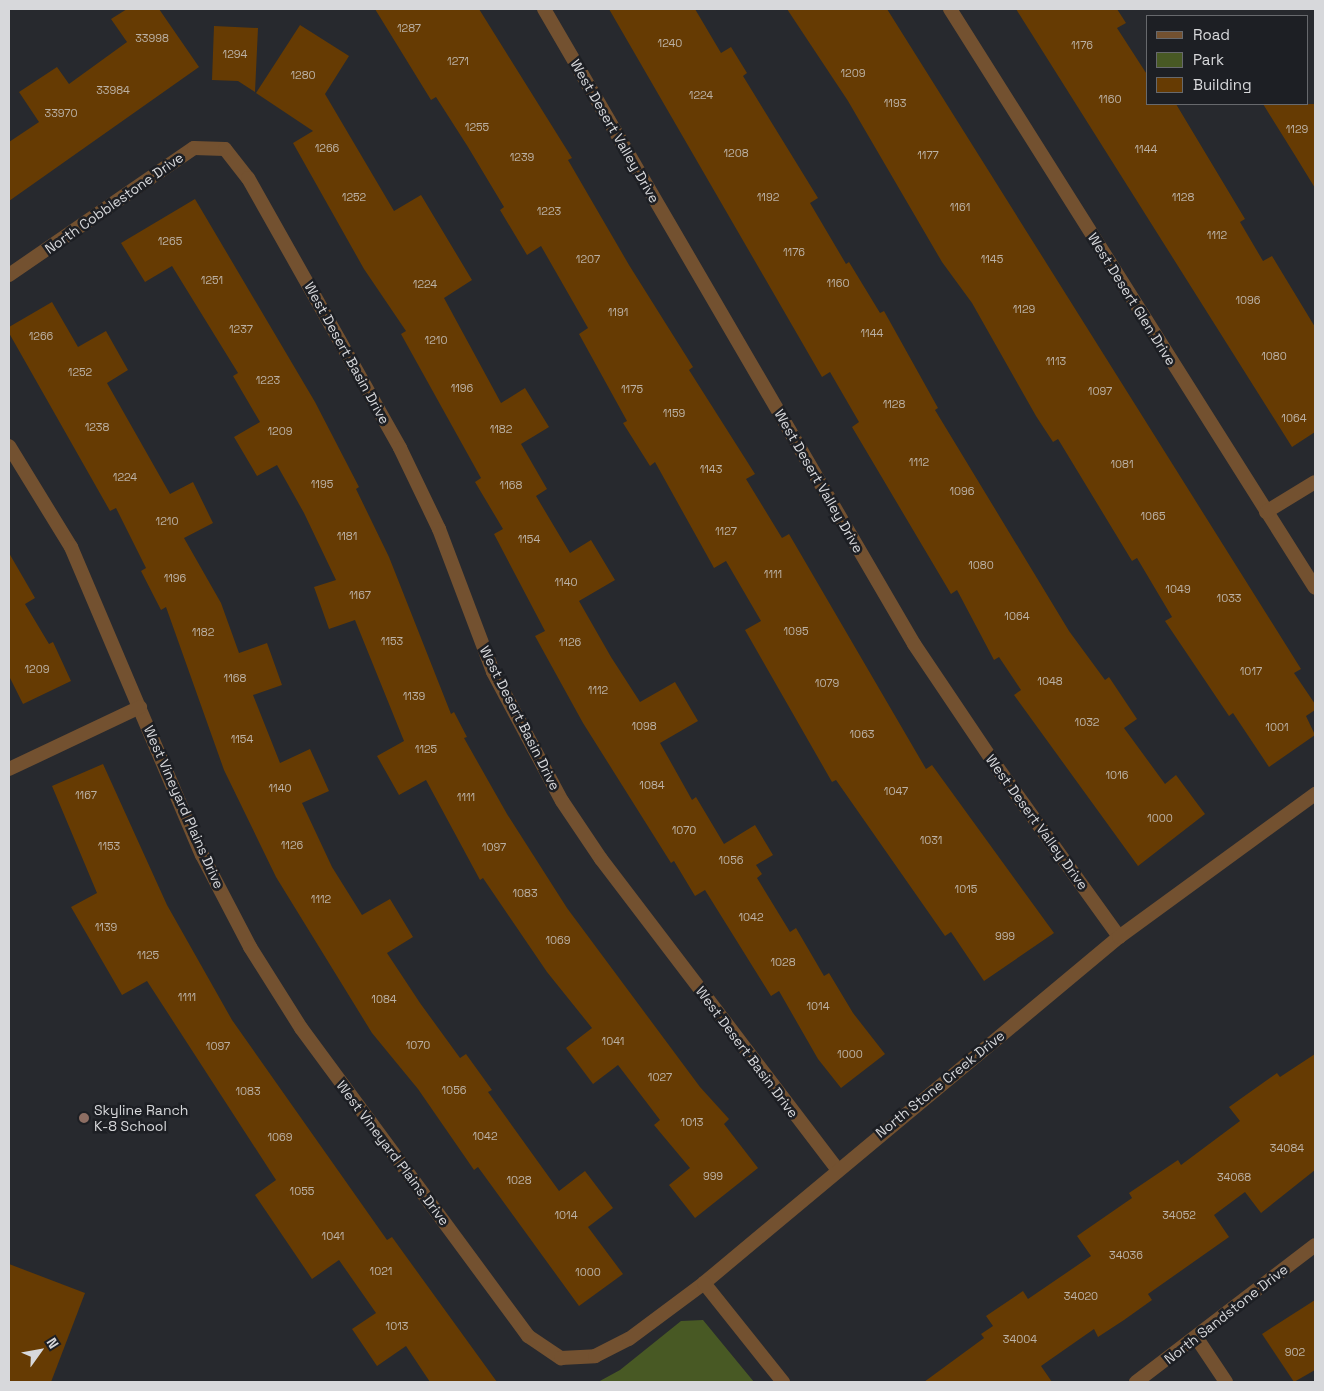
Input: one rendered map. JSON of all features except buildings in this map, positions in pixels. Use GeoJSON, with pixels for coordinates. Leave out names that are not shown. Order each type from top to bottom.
{"type":"FeatureCollection","features":[{"type":"Feature","properties":{"kind":"street","name":"West Desert Valley Drive"},"geometry":{"type":"LineString","coordinates":[[544,9],[914,644],[992,760],[1119,937]]}},
{"type":"Feature","properties":{"kind":"street","name":"West Desert Glen Drive"},"geometry":{"type":"LineString","coordinates":[[950,9],[1315,588]]}},
{"type":"Feature","properties":{"kind":"street","name":"North Cobblestone Drive"},"geometry":{"type":"LineString","coordinates":[[9,275],[194,148],[225,149]]}},
{"type":"Feature","properties":{"kind":"street","name":"West Desert Basin Drive"},"geometry":{"type":"LineString","coordinates":[[225,149],[248,178],[400,448],[439,530],[493,672],[562,801],[601,859],[837,1169]]}},
{"type":"Feature","properties":{"kind":"street","name":"West Vineyard Plains Drive"},"geometry":{"type":"LineString","coordinates":[[9,446],[71,547],[202,855],[250,947],[301,1028],[528,1336],[561,1358]]}},
{"type":"Feature","properties":{"kind":"street"},"geometry":{"type":"LineString","coordinates":[[1266,512],[1315,482]]}},
{"type":"Feature","properties":{"kind":"street"},"geometry":{"type":"LineString","coordinates":[[9,769],[140,707]]}},
{"type":"Feature","properties":{"kind":"street","name":"North Stone Creek Drive"},"geometry":{"type":"LineString","coordinates":[[561,1358],[595,1356],[629,1339],[704,1283],[837,1169],[1119,937],[1315,794]]}},
{"type":"Feature","properties":{"kind":"street","name":"North Sandstone Drive"},"geometry":{"type":"LineString","coordinates":[[1136,1382],[1315,1245]]}},
{"type":"Feature","properties":{"kind":"street"},"geometry":{"type":"LineString","coordinates":[[704,1283],[783,1382]]}},
{"type":"Feature","properties":{"kind":"street"},"geometry":{"type":"LineString","coordinates":[[1196,1337],[1226,1382]]}},
{"type":"Feature","properties":{"kind":"green space"},"geometry":{"type":"Polygon","coordinates":[[[703,1320],[754,1382],[598,1382],[620,1370],[681,1321],[703,1320]]]}},
{"type":"Feature","properties":{"kind":"place","name":"Skyline Ranch K-8 School"},"geometry":{"type":"Point","coordinates":[84,1118]}}]}
